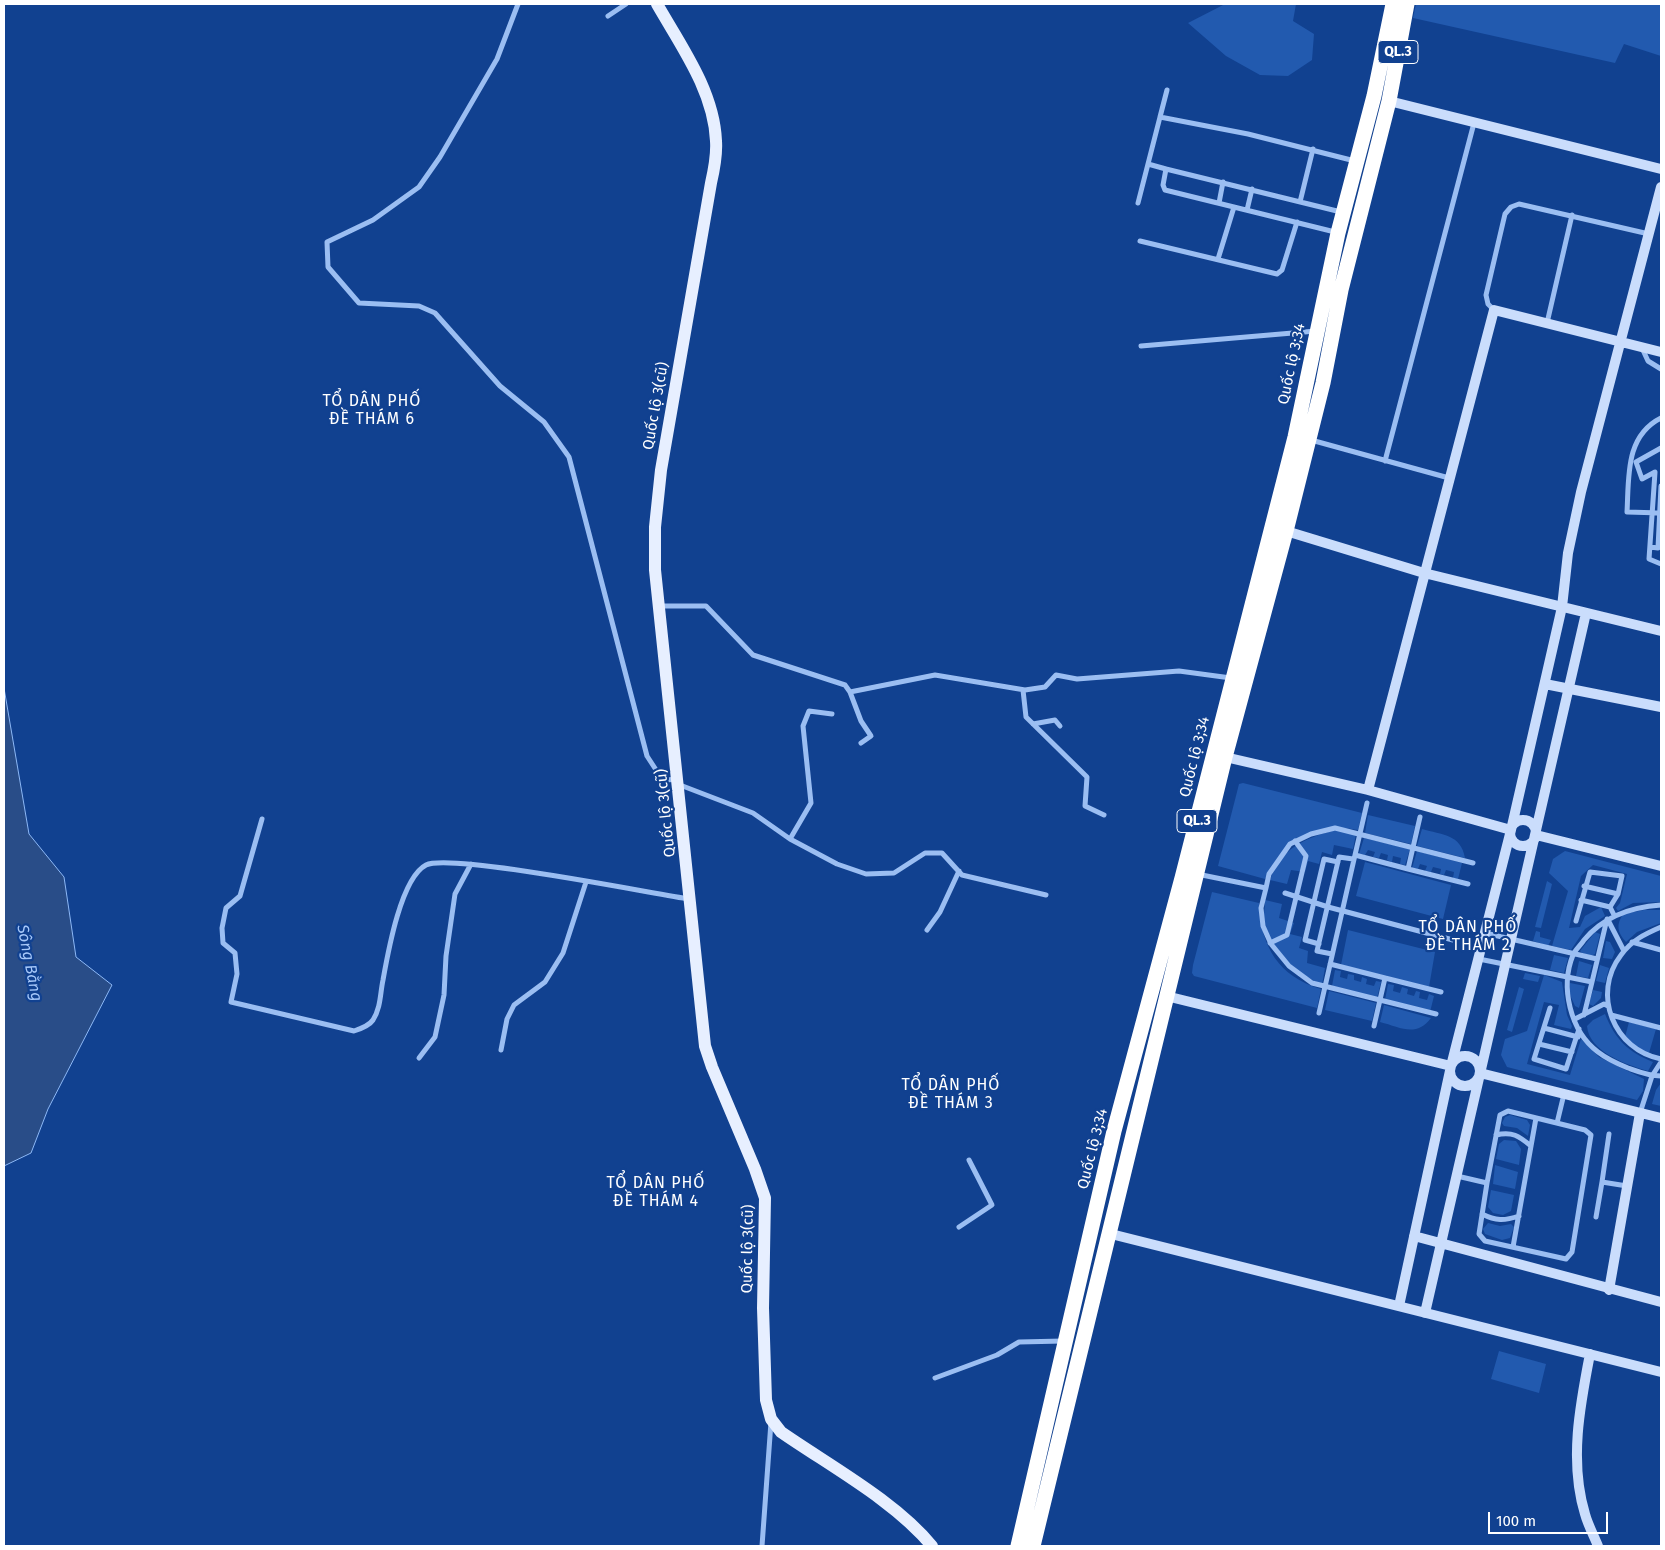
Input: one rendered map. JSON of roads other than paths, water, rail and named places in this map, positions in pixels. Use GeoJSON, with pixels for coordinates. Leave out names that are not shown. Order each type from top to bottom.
{"type":"FeatureCollection","features":[{"type":"Feature","properties":{"kind":"highway","name":"Quốc lộ 3;34"},"geometry":{"type":"LineString","coordinates":[[1018,1546],[1114,1134],[1197,874],[1232,678],[1294,437],[1338,233],[1374,96],[1393,4]]}},
{"type":"Feature","properties":{"kind":"highway","name":"Quốc lộ 3;34"},"geometry":{"type":"LineString","coordinates":[[1033,1546],[1130,1138],[1159,994],[1219,756],[1286,531],[1342,290],[1389,101],[1407,4]]}},
{"type":"Feature","properties":{"kind":"highway"},"geometry":{"type":"LineString","coordinates":[[1374,96],[1389,101]]}},
{"type":"Feature","properties":{"kind":"highway"},"geometry":{"type":"LineString","coordinates":[[1317,330],[1333,334]]}},
{"type":"Feature","properties":{"kind":"highway"},"geometry":{"type":"LineString","coordinates":[[1274,512],[1286,531]]}},
{"type":"Feature","properties":{"kind":"highway"},"geometry":{"type":"LineString","coordinates":[[1114,1134],[1130,1138]]}},
{"type":"Feature","properties":{"kind":"main road","name":"Quốc lộ 3(cũ)"},"geometry":{"type":"LineString","coordinates":[[657,4],[704,90],[714,125],[716,142],[712,183],[656,506],[654,548],[706,1046],[712,1067],[755,1169],[765,1198],[763,1318],[766,1400],[771,1419]]}},
{"type":"Feature","properties":{"kind":"main road"},"geometry":{"type":"LineString","coordinates":[[771,1419],[781,1432],[902,1515],[932,1546]]}},
{"type":"Feature","properties":{"kind":"street"},"geometry":{"type":"LineString","coordinates":[[518,4],[497,59],[440,158],[418,187],[374,220],[327,242],[328,267],[360,303],[419,306],[435,313],[500,386],[544,422],[569,457],[648,756],[660,776],[666,780],[679,782],[718,801],[754,813],[790,839],[837,864],[866,874],[894,873],[925,853],[942,853],[962,875],[1046,895]]}},
{"type":"Feature","properties":{"kind":"street"},"geometry":{"type":"LineString","coordinates":[[608,16],[626,4]]}},
{"type":"Feature","properties":{"kind":"street"},"geometry":{"type":"LineString","coordinates":[[1138,203],[1167,90]]}},
{"type":"Feature","properties":{"kind":"street"},"geometry":{"type":"LineString","coordinates":[[1389,101],[1661,169]]}},
{"type":"Feature","properties":{"kind":"street"},"geometry":{"type":"LineString","coordinates":[[1160,117],[1358,161]]}},
{"type":"Feature","properties":{"kind":"street"},"geometry":{"type":"LineString","coordinates":[[1385,461],[1474,122]]}},
{"type":"Feature","properties":{"kind":"street"},"geometry":{"type":"LineString","coordinates":[[1300,202],[1313,150]]}},
{"type":"Feature","properties":{"kind":"street"},"geometry":{"type":"LineString","coordinates":[[1148,164],[1343,213]]}},
{"type":"Feature","properties":{"kind":"street"},"geometry":{"type":"LineString","coordinates":[[1166,169],[1163,185],[1166,190],[1338,233]]}},
{"type":"Feature","properties":{"kind":"street"},"geometry":{"type":"LineString","coordinates":[[1219,203],[1223,182]]}},
{"type":"Feature","properties":{"kind":"street"},"geometry":{"type":"LineString","coordinates":[[1399,1306],[1451,1066],[1511,830],[1545,684],[1562,607],[1568,553],[1581,492],[1622,342],[1661,187]]}},
{"type":"Feature","properties":{"kind":"street"},"geometry":{"type":"LineString","coordinates":[[1247,210],[1252,189]]}},
{"type":"Feature","properties":{"kind":"street"},"geometry":{"type":"LineString","coordinates":[[1649,234],[1519,204],[1507,210],[1486,296],[1488,304],[1494,310],[1661,352]]}},
{"type":"Feature","properties":{"kind":"street"},"geometry":{"type":"LineString","coordinates":[[1218,260],[1234,206]]}},
{"type":"Feature","properties":{"kind":"street"},"geometry":{"type":"LineString","coordinates":[[1547,323],[1572,215]]}},
{"type":"Feature","properties":{"kind":"street"},"geometry":{"type":"LineString","coordinates":[[1140,241],[1275,274],[1282,270],[1297,222]]}},
{"type":"Feature","properties":{"kind":"street"},"geometry":{"type":"LineString","coordinates":[[1368,790],[1494,310]]}},
{"type":"Feature","properties":{"kind":"street"},"geometry":{"type":"LineString","coordinates":[[1141,346],[1317,330]]}},
{"type":"Feature","properties":{"kind":"street"},"geometry":{"type":"LineString","coordinates":[[1642,347],[1648,361],[1661,369]]}},
{"type":"Feature","properties":{"kind":"street"},"geometry":{"type":"LineString","coordinates":[[1660,513],[1627,512],[1630,462],[1636,441],[1661,418]]}},
{"type":"Feature","properties":{"kind":"street"},"geometry":{"type":"LineString","coordinates":[[1308,440],[1450,478]]}},
{"type":"Feature","properties":{"kind":"street"},"geometry":{"type":"LineString","coordinates":[[1630,462],[1636,462],[1661,448]]}},
{"type":"Feature","properties":{"kind":"street"},"geometry":{"type":"LineString","coordinates":[[1636,462],[1642,479],[1661,469]]}},
{"type":"Feature","properties":{"kind":"street"},"geometry":{"type":"LineString","coordinates":[[1655,472],[1649,559],[1661,564]]}},
{"type":"Feature","properties":{"kind":"street"},"geometry":{"type":"LineString","coordinates":[[1650,547],[1659,548],[1661,485],[1654,484]]}},
{"type":"Feature","properties":{"kind":"street"},"geometry":{"type":"LineString","coordinates":[[1286,531],[1424,573],[1661,631]]}},
{"type":"Feature","properties":{"kind":"street"},"geometry":{"type":"LineString","coordinates":[[659,606],[706,606],[753,655],[845,685],[850,692],[861,721],[872,736],[860,743]]}},
{"type":"Feature","properties":{"kind":"street"},"geometry":{"type":"LineString","coordinates":[[1425,1313],[1586,613]]}},
{"type":"Feature","properties":{"kind":"street"},"geometry":{"type":"LineString","coordinates":[[850,692],[935,675],[1023,690],[1046,687],[1056,675],[1077,679],[1179,671],[1232,678]]}},
{"type":"Feature","properties":{"kind":"street"},"geometry":{"type":"LineString","coordinates":[[1545,684],[1661,707]]}},
{"type":"Feature","properties":{"kind":"street"},"geometry":{"type":"LineString","coordinates":[[1023,690],[1026,718],[1088,777],[1086,806],[1104,815]]}},
{"type":"Feature","properties":{"kind":"street"},"geometry":{"type":"LineString","coordinates":[[790,839],[811,802],[803,726],[809,711],[832,714]]}},
{"type":"Feature","properties":{"kind":"street"},"geometry":{"type":"LineString","coordinates":[[1033,724],[1055,720],[1060,726]]}},
{"type":"Feature","properties":{"kind":"street"},"geometry":{"type":"LineString","coordinates":[[1219,756],[1368,790],[1511,830]]}},
{"type":"Feature","properties":{"kind":"street"},"geometry":{"type":"LineString","coordinates":[[1319,1013],[1366,803]]}},
{"type":"Feature","properties":{"kind":"street"},"geometry":{"type":"LineString","coordinates":[[1408,869],[1420,817]]}},
{"type":"Feature","properties":{"kind":"street"},"geometry":{"type":"LineString","coordinates":[[262,819],[240,896],[226,908],[222,928],[223,943],[235,952],[237,974],[231,1002],[354,1031],[372,1021],[380,1002],[393,929],[410,879],[418,869],[428,863],[448,861],[471,864],[692,900]]}},
{"type":"Feature","properties":{"kind":"street"},"geometry":{"type":"LineString","coordinates":[[1524,820],[1532,823],[1536,835],[1529,845],[1521,846],[1511,838],[1511,830],[1516,822],[1524,820]]}},
{"type":"Feature","properties":{"kind":"street"},"geometry":{"type":"LineString","coordinates":[[1436,1014],[1312,983],[1289,966],[1270,943],[1263,926],[1260,908],[1268,874],[1277,860],[1295,842],[1311,834],[1335,828],[1473,863]]}},
{"type":"Feature","properties":{"kind":"street"},"geometry":{"type":"LineString","coordinates":[[1536,835],[1661,866]]}},
{"type":"Feature","properties":{"kind":"street"},"geometry":{"type":"LineString","coordinates":[[1270,943],[1287,935],[1306,856],[1295,842]]}},
{"type":"Feature","properties":{"kind":"street"},"geometry":{"type":"LineString","coordinates":[[1332,954],[1318,951],[1339,856],[1354,857],[1468,884]]}},
{"type":"Feature","properties":{"kind":"street"},"geometry":{"type":"LineString","coordinates":[[1319,944],[1305,940],[1313,903],[1324,859],[1338,862]]}},
{"type":"Feature","properties":{"kind":"street"},"geometry":{"type":"LineString","coordinates":[[419,1058],[435,1037],[444,995],[446,956],[455,894],[471,864]]}},
{"type":"Feature","properties":{"kind":"street"},"geometry":{"type":"LineString","coordinates":[[927,930],[940,912],[959,871]]}},
{"type":"Feature","properties":{"kind":"street"},"geometry":{"type":"LineString","coordinates":[[1576,921],[1584,886],[1590,872],[1622,876],[1618,894],[1610,907]]}},
{"type":"Feature","properties":{"kind":"street"},"geometry":{"type":"LineString","coordinates":[[1197,874],[1266,888]]}},
{"type":"Feature","properties":{"kind":"street"},"geometry":{"type":"LineString","coordinates":[[500,1050],[507,1019],[514,1005],[545,982],[563,953],[586,882]]}},
{"type":"Feature","properties":{"kind":"street"},"geometry":{"type":"LineString","coordinates":[[1584,886],[1618,894]]}},
{"type":"Feature","properties":{"kind":"street"},"geometry":{"type":"LineString","coordinates":[[1285,893],[1313,903],[1453,940]]}},
{"type":"Feature","properties":{"kind":"street"},"geometry":{"type":"LineString","coordinates":[[1581,900],[1610,907],[1614,915]]}},
{"type":"Feature","properties":{"kind":"street"},"geometry":{"type":"LineString","coordinates":[[1661,905],[1639,906],[1614,915],[1591,932],[1573,954],[1567,976],[1566,993],[1579,1029],[1596,1051],[1615,1063],[1652,1076],[1661,1076]]}},
{"type":"Feature","properties":{"kind":"street"},"geometry":{"type":"LineString","coordinates":[[1607,919],[1624,951]]}},
{"type":"Feature","properties":{"kind":"street"},"geometry":{"type":"LineString","coordinates":[[1584,1015],[1607,919]]}},
{"type":"Feature","properties":{"kind":"street"},"geometry":{"type":"LineString","coordinates":[[1609,1290],[1640,1113],[1652,1076],[1661,1060],[1634,1049],[1620,1036],[1606,1005],[1610,978],[1614,966],[1624,951],[1632,942],[1661,926]]}},
{"type":"Feature","properties":{"kind":"street"},"geometry":{"type":"LineString","coordinates":[[1484,933],[1597,959]]}},
{"type":"Feature","properties":{"kind":"street"},"geometry":{"type":"LineString","coordinates":[[1632,942],[1661,950]]}},
{"type":"Feature","properties":{"kind":"street"},"geometry":{"type":"LineString","coordinates":[[1478,959],[1592,982]]}},
{"type":"Feature","properties":{"kind":"street"},"geometry":{"type":"LineString","coordinates":[[1330,964],[1441,992]]}},
{"type":"Feature","properties":{"kind":"street"},"geometry":{"type":"LineString","coordinates":[[1374,1026],[1385,978]]}},
{"type":"Feature","properties":{"kind":"street"},"geometry":{"type":"LineString","coordinates":[[1159,994],[1451,1066]]}},
{"type":"Feature","properties":{"kind":"street"},"geometry":{"type":"LineString","coordinates":[[1575,1019],[1606,1005]]}},
{"type":"Feature","properties":{"kind":"street"},"geometry":{"type":"LineString","coordinates":[[1550,1008],[1534,1059],[1566,1069],[1578,1037],[1579,1029]]}},
{"type":"Feature","properties":{"kind":"street"},"geometry":{"type":"LineString","coordinates":[[1611,1015],[1661,1028]]}},
{"type":"Feature","properties":{"kind":"street"},"geometry":{"type":"LineString","coordinates":[[1544,1028],[1578,1037]]}},
{"type":"Feature","properties":{"kind":"street"},"geometry":{"type":"LineString","coordinates":[[1539,1044],[1572,1052]]}},
{"type":"Feature","properties":{"kind":"street"},"geometry":{"type":"LineString","coordinates":[[1466,1056],[1478,1064],[1480,1073],[1471,1084],[1462,1085],[1451,1076],[1451,1066],[1457,1058],[1466,1056]]}},
{"type":"Feature","properties":{"kind":"street"},"geometry":{"type":"LineString","coordinates":[[1480,1073],[1661,1118]]}},
{"type":"Feature","properties":{"kind":"street"},"geometry":{"type":"LineString","coordinates":[[1557,1123],[1564,1094]]}},
{"type":"Feature","properties":{"kind":"street"},"geometry":{"type":"LineString","coordinates":[[1508,1111],[1557,1123],[1586,1130],[1591,1135],[1572,1252],[1566,1259],[1484,1241],[1479,1234],[1500,1115],[1508,1111]]}},
{"type":"Feature","properties":{"kind":"street"},"geometry":{"type":"LineString","coordinates":[[1513,1247],[1536,1118]]}},
{"type":"Feature","properties":{"kind":"street"},"geometry":{"type":"LineString","coordinates":[[1496,1135],[1507,1132],[1518,1135],[1531,1146]]}},
{"type":"Feature","properties":{"kind":"street"},"geometry":{"type":"LineString","coordinates":[[1596,1217],[1609,1134]]}},
{"type":"Feature","properties":{"kind":"street"},"geometry":{"type":"LineString","coordinates":[[959,1228],[992,1206],[969,1160]]}},
{"type":"Feature","properties":{"kind":"street"},"geometry":{"type":"LineString","coordinates":[[1456,1176],[1487,1183]]}},
{"type":"Feature","properties":{"kind":"street"},"geometry":{"type":"LineString","coordinates":[[1602,1182],[1627,1186]]}},
{"type":"Feature","properties":{"kind":"street"},"geometry":{"type":"LineString","coordinates":[[1482,1214],[1493,1220],[1504,1221],[1519,1216]]}},
{"type":"Feature","properties":{"kind":"street"},"geometry":{"type":"LineString","coordinates":[[1107,1234],[1661,1372]]}},
{"type":"Feature","properties":{"kind":"street"},"geometry":{"type":"LineString","coordinates":[[1414,1236],[1609,1290],[1661,1302]]}},
{"type":"Feature","properties":{"kind":"street"},"geometry":{"type":"LineString","coordinates":[[935,1378],[997,1355],[1019,1342],[1066,1341]]}},
{"type":"Feature","properties":{"kind":"street"},"geometry":{"type":"LineString","coordinates":[[1590,1354],[1577,1419],[1578,1477],[1584,1514],[1598,1546]]}},
{"type":"Feature","properties":{"kind":"street"},"geometry":{"type":"LineString","coordinates":[[762,1546],[771,1419]]}},
{"type":"Feature","properties":{"kind":"water","name":"Sông Bằng"},"geometry":{"type":"Polygon","coordinates":[[[4,688],[29,834],[64,877],[76,957],[112,985],[48,1109],[31,1153],[4,1166],[4,688]]]}},
{"type":"Feature","properties":{"kind":"district","name":"TỔ DÂN PHỐ ĐỀ THÁM 6"},"geometry":{"type":"Point","coordinates":[372,411]}},
{"type":"Feature","properties":{"kind":"district","name":"TỔ DÂN PHỐ ĐỀ THÁM 2"},"geometry":{"type":"Point","coordinates":[1468,937]}},
{"type":"Feature","properties":{"kind":"district","name":"TỔ DÂN PHỐ ĐỀ THÁM 3"},"geometry":{"type":"Point","coordinates":[951,1095]}},
{"type":"Feature","properties":{"kind":"district","name":"TỔ DÂN PHỐ ĐỀ THÁM 4"},"geometry":{"type":"Point","coordinates":[656,1193]}}]}
